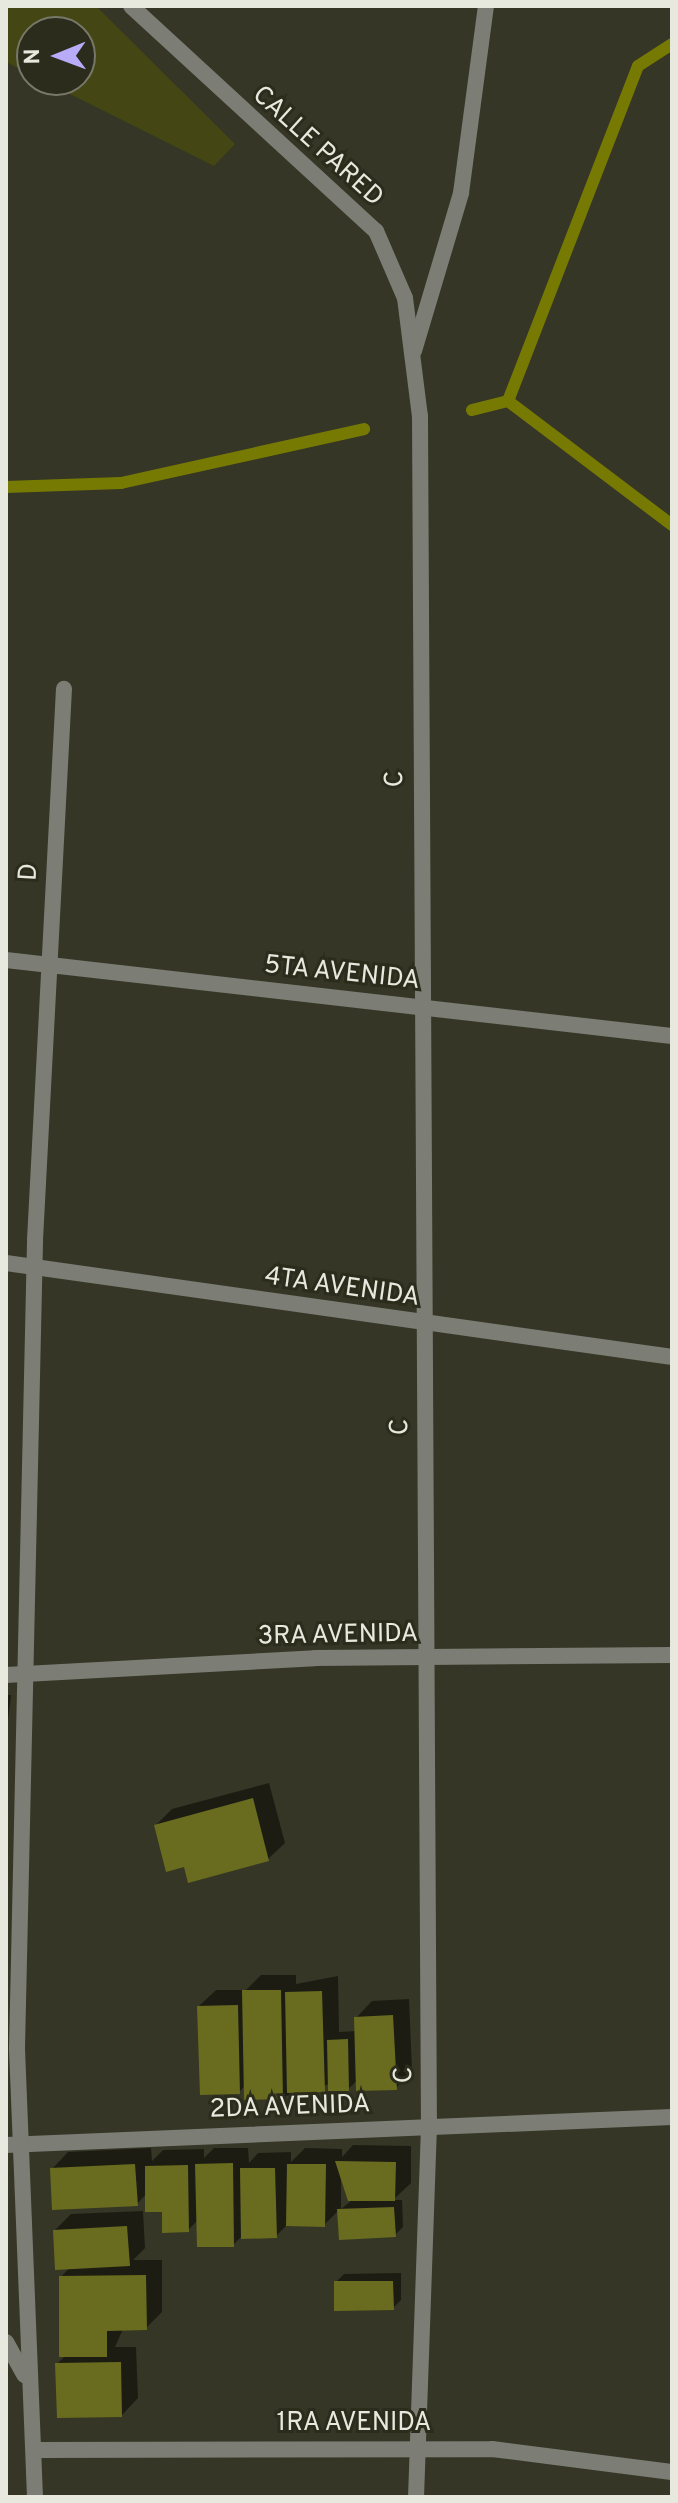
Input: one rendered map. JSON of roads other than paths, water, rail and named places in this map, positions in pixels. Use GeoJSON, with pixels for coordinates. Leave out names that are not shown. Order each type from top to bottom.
{"type":"FeatureCollection","features":[{"type":"Feature","properties":{"kind":"street","name":"CALLE PARED"},"geometry":{"type":"LineString","coordinates":[[131,6],[376,231],[405,298],[412,357]]}},
{"type":"Feature","properties":{"kind":"street"},"geometry":{"type":"LineString","coordinates":[[412,357],[461,193],[486,6]]}},
{"type":"Feature","properties":{"kind":"street","name":"C"},"geometry":{"type":"LineString","coordinates":[[412,357],[420,416],[426,1008],[423,1658],[429,2126],[416,2497]]}},
{"type":"Feature","properties":{"kind":"street","name":"D"},"geometry":{"type":"LineString","coordinates":[[35,2497],[35,2450],[26,2380],[14,2144],[35,1267],[64,689]]}},
{"type":"Feature","properties":{"kind":"street","name":"5TA AVENIDA"},"geometry":{"type":"LineString","coordinates":[[6,960],[672,1036]]}},
{"type":"Feature","properties":{"kind":"street","name":"4TA AVENIDA"},"geometry":{"type":"LineString","coordinates":[[6,1263],[426,1325],[672,1357]]}},
{"type":"Feature","properties":{"kind":"street","name":"3RA AVENIDA"},"geometry":{"type":"LineString","coordinates":[[6,1675],[423,1658],[672,1655]]}},
{"type":"Feature","properties":{"kind":"street","name":"2DA AVENIDA"},"geometry":{"type":"LineString","coordinates":[[14,2144],[672,2117]]}},
{"type":"Feature","properties":{"kind":"street"},"geometry":{"type":"LineString","coordinates":[[6,2342],[26,2380]]}},
{"type":"Feature","properties":{"kind":"street","name":"1RA AVENIDA"},"geometry":{"type":"LineString","coordinates":[[35,2450],[492,2449],[672,2472]]}},
{"type":"Feature","properties":{"kind":"waterway"},"geometry":{"type":"LineString","coordinates":[[472,410],[508,401],[638,66],[672,44]]}},
{"type":"Feature","properties":{"kind":"waterway"},"geometry":{"type":"LineString","coordinates":[[508,401],[672,525]]}},
{"type":"Feature","properties":{"kind":"waterway"},"geometry":{"type":"LineString","coordinates":[[6,487],[121,483],[364,429]]}}]}
